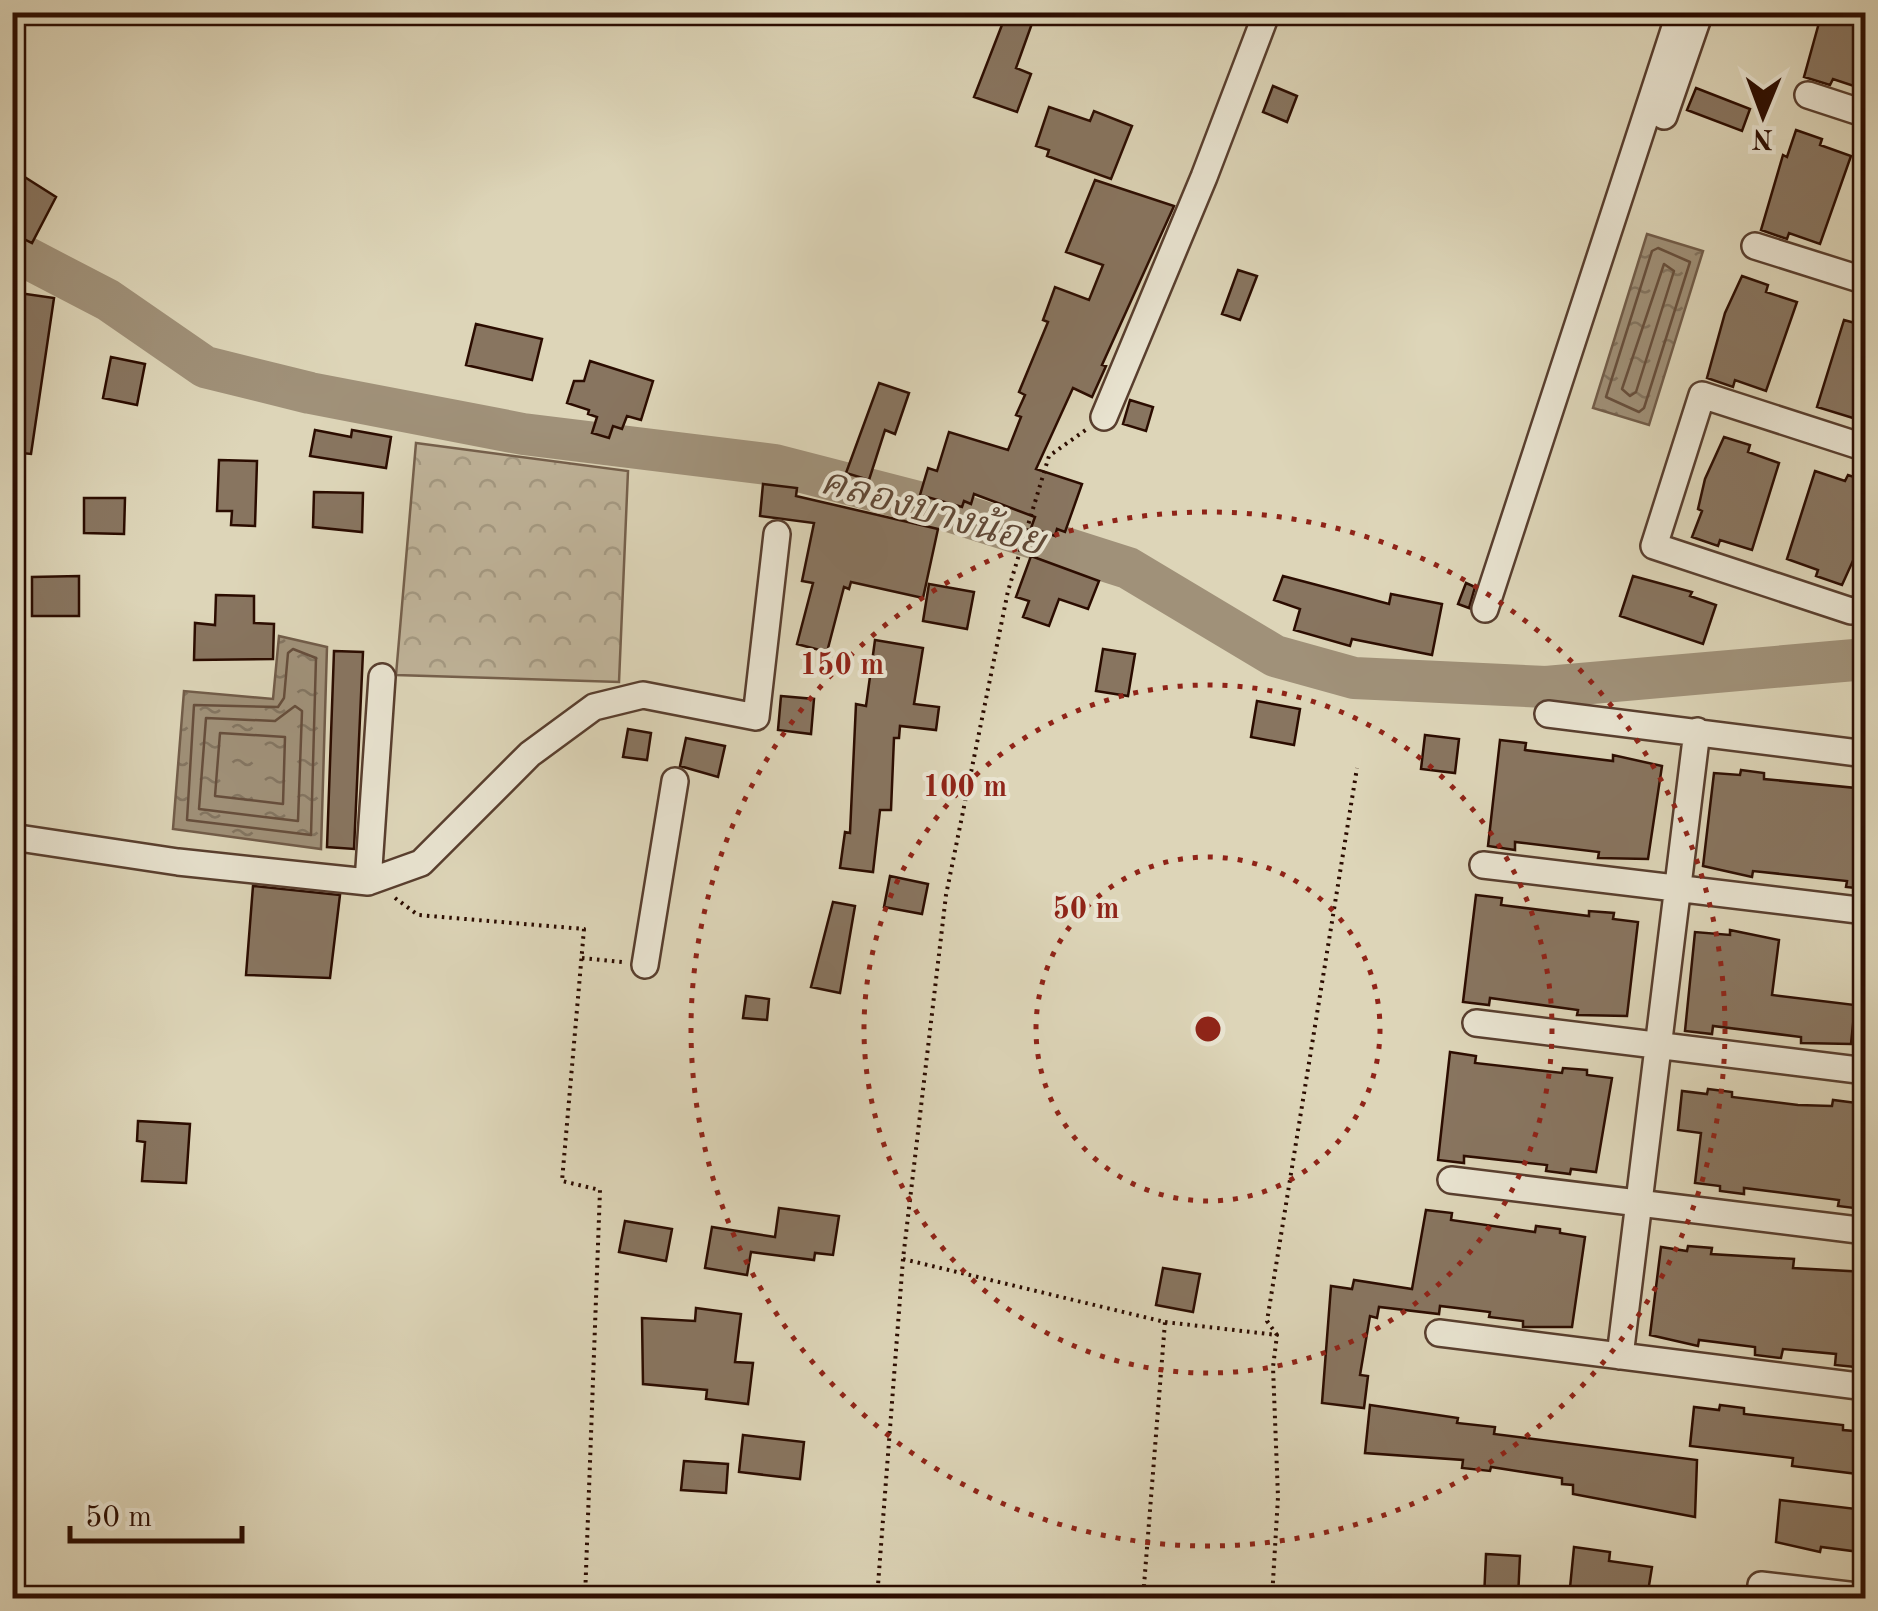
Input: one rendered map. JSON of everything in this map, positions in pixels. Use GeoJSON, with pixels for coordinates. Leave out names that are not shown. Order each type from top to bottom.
{"type":"FeatureCollection","features":[{"type":"Feature","properties":{"kind":"street"},"geometry":{"type":"LineString","coordinates":[[1104,417],[1204,177],[1267,12]]}},
{"type":"Feature","properties":{"kind":"street"},"geometry":{"type":"LineString","coordinates":[[1485,609],[1680,12]]}},
{"type":"Feature","properties":{"kind":"street"},"geometry":{"type":"LineString","coordinates":[[1660,126],[1700,12]]}},
{"type":"Feature","properties":{"kind":"street"},"geometry":{"type":"LineString","coordinates":[[1808,96],[1866,114]]}},
{"type":"Feature","properties":{"kind":"street"},"geometry":{"type":"LineString","coordinates":[[1755,246],[1866,281]]}},
{"type":"Feature","properties":{"kind":"street"},"geometry":{"type":"LineString","coordinates":[[1866,448],[1702,395],[1654,546],[1851,611],[1866,607]]}},
{"type":"Feature","properties":{"kind":"street"},"geometry":{"type":"LineString","coordinates":[[12,836],[178,862],[368,882],[421,863],[530,754],[594,707],[644,694],[756,717],[778,534]]}},
{"type":"Feature","properties":{"kind":"street"},"geometry":{"type":"LineString","coordinates":[[368,882],[382,677]]}},
{"type":"Feature","properties":{"kind":"street"},"geometry":{"type":"LineString","coordinates":[[1548,714],[1866,754]]}},
{"type":"Feature","properties":{"kind":"street"},"geometry":{"type":"LineString","coordinates":[[1620,1356],[1697,731]]}},
{"type":"Feature","properties":{"kind":"street"},"geometry":{"type":"LineString","coordinates":[[645,965],[675,781]]}},
{"type":"Feature","properties":{"kind":"street"},"geometry":{"type":"LineString","coordinates":[[1483,865],[1866,911]]}},
{"type":"Feature","properties":{"kind":"street"},"geometry":{"type":"LineString","coordinates":[[1476,1023],[1866,1071]]}},
{"type":"Feature","properties":{"kind":"street"},"geometry":{"type":"LineString","coordinates":[[1452,1180],[1866,1231]]}},
{"type":"Feature","properties":{"kind":"street"},"geometry":{"type":"LineString","coordinates":[[1440,1333],[1866,1388]]}},
{"type":"Feature","properties":{"kind":"street"},"geometry":{"type":"LineString","coordinates":[[1762,1584],[1866,1597]]}},
{"type":"Feature","properties":{"kind":"path"},"geometry":{"type":"LineString","coordinates":[[877,1598],[904,1259],[946,895],[1008,591],[1048,456],[1104,417]]}},
{"type":"Feature","properties":{"kind":"path"},"geometry":{"type":"LineString","coordinates":[[1272,1598],[1278,1497],[1272,1367],[1276,1335],[1268,1321],[1357,768]]}},
{"type":"Feature","properties":{"kind":"path"},"geometry":{"type":"LineString","coordinates":[[368,882],[418,916],[584,929],[562,1180],[600,1190],[585,1598]]}},
{"type":"Feature","properties":{"kind":"path"},"geometry":{"type":"LineString","coordinates":[[582,958],[645,965]]}},
{"type":"Feature","properties":{"kind":"path"},"geometry":{"type":"LineString","coordinates":[[904,1259],[1165,1322],[1276,1335]]}},
{"type":"Feature","properties":{"kind":"path"},"geometry":{"type":"LineString","coordinates":[[1143,1598],[1165,1322]]}},
{"type":"Feature","properties":{"kind":"green space"},"geometry":{"type":"Polygon","coordinates":[[[416,443],[628,471],[619,682],[396,675],[416,443]]]}},
{"type":"Feature","properties":{"kind":"water"},"geometry":{"type":"Polygon","coordinates":[[[1647,234],[1703,251],[1649,425],[1593,408],[1647,234]]]}},
{"type":"Feature","properties":{"kind":"water"},"geometry":{"type":"Polygon","coordinates":[[[279,636],[327,647],[321,849],[173,829],[184,691],[273,699],[279,636]]]}},
{"type":"Feature","properties":{"kind":"building"},"geometry":{"type":"Polygon","coordinates":[[[1007,12],[1034,18],[1016,68],[1031,74],[1017,112],[974,97],[1007,12]]]}},
{"type":"Feature","properties":{"kind":"building"},"geometry":{"type":"Polygon","coordinates":[[[1822,12],[1866,12],[1866,90],[1833,79],[1830,85],[1804,77],[1822,12]]]}},
{"type":"Feature","properties":{"kind":"building"},"geometry":{"type":"Polygon","coordinates":[[[1273,86],[1297,96],[1287,122],[1263,112],[1273,86]]]}},
{"type":"Feature","properties":{"kind":"building"},"geometry":{"type":"Polygon","coordinates":[[[1696,88],[1750,109],[1742,131],[1687,110],[1696,88]]]}},
{"type":"Feature","properties":{"kind":"building"},"geometry":{"type":"Polygon","coordinates":[[[1049,107],[1090,121],[1094,111],[1132,126],[1111,179],[1047,156],[1049,150],[1036,146],[1049,107]]]}},
{"type":"Feature","properties":{"kind":"building"},"geometry":{"type":"Polygon","coordinates":[[[1796,130],[1822,139],[1820,145],[1851,156],[1820,244],[1789,233],[1787,239],[1761,230],[1783,155],[1787,157],[1796,130]]]}},
{"type":"Feature","properties":{"kind":"building"},"geometry":{"type":"Polygon","coordinates":[[[12,169],[56,197],[32,243],[12,233],[12,169]]]}},
{"type":"Feature","properties":{"kind":"building"},"geometry":{"type":"Polygon","coordinates":[[[1095,180],[1174,206],[1102,365],[1106,366],[1092,397],[1073,388],[1036,469],[1082,484],[1065,532],[1057,529],[1055,536],[1031,528],[1035,517],[974,494],[971,504],[964,501],[962,507],[920,495],[928,468],[937,471],[949,432],[1008,450],[1021,417],[1016,415],[1025,395],[1019,392],[1048,322],[1043,320],[1055,287],[1089,300],[1103,265],[1066,252],[1095,180]]]}},
{"type":"Feature","properties":{"kind":"building"},"geometry":{"type":"Polygon","coordinates":[[[1238,270],[1257,276],[1240,320],[1222,314],[1238,270]]]}},
{"type":"Feature","properties":{"kind":"building"},"geometry":{"type":"Polygon","coordinates":[[[1742,276],[1768,285],[1766,292],[1797,302],[1766,391],[1735,380],[1733,387],[1707,378],[1725,313],[1742,276]]]}},
{"type":"Feature","properties":{"kind":"building"},"geometry":{"type":"Polygon","coordinates":[[[12,292],[54,298],[31,454],[12,452],[12,292]]]}},
{"type":"Feature","properties":{"kind":"building"},"geometry":{"type":"Polygon","coordinates":[[[1844,320],[1866,326],[1866,422],[1817,407],[1844,320]]]}},
{"type":"Feature","properties":{"kind":"building"},"geometry":{"type":"Polygon","coordinates":[[[476,324],[542,339],[532,380],[466,365],[476,324]]]}},
{"type":"Feature","properties":{"kind":"building"},"geometry":{"type":"Polygon","coordinates":[[[111,357],[145,364],[137,405],[103,398],[111,357]]]}},
{"type":"Feature","properties":{"kind":"building"},"geometry":{"type":"Polygon","coordinates":[[[590,361],[653,381],[641,420],[627,416],[622,429],[613,426],[609,438],[592,433],[597,417],[588,414],[589,410],[567,403],[574,381],[584,381],[590,361]]]}},
{"type":"Feature","properties":{"kind":"building"},"geometry":{"type":"Polygon","coordinates":[[[879,383],[909,393],[895,434],[885,430],[869,480],[846,473],[879,383]]]}},
{"type":"Feature","properties":{"kind":"building"},"geometry":{"type":"Polygon","coordinates":[[[1130,400],[1153,407],[1146,431],[1123,424],[1130,400]]]}},
{"type":"Feature","properties":{"kind":"building"},"geometry":{"type":"Polygon","coordinates":[[[315,430],[351,437],[352,430],[391,437],[386,468],[310,456],[315,430]]]}},
{"type":"Feature","properties":{"kind":"building"},"geometry":{"type":"Polygon","coordinates":[[[1724,437],[1750,445],[1748,452],[1779,463],[1752,550],[1720,540],[1718,546],[1692,537],[1702,511],[1698,509],[1705,479],[1724,437]]]}},
{"type":"Feature","properties":{"kind":"building"},"geometry":{"type":"Polygon","coordinates":[[[219,460],[257,461],[255,526],[231,525],[232,511],[217,511],[219,460]]]}},
{"type":"Feature","properties":{"kind":"building"},"geometry":{"type":"Polygon","coordinates":[[[1815,471],[1845,481],[1848,475],[1866,481],[1861,543],[1842,585],[1816,576],[1818,570],[1787,559],[1815,471]]]}},
{"type":"Feature","properties":{"kind":"building"},"geometry":{"type":"Polygon","coordinates":[[[763,484],[797,488],[796,496],[938,529],[923,598],[851,582],[849,589],[844,587],[827,652],[797,644],[813,583],[802,581],[814,523],[760,516],[763,484]]]}},
{"type":"Feature","properties":{"kind":"building"},"geometry":{"type":"Polygon","coordinates":[[[314,492],[363,493],[362,532],[313,527],[314,492]]]}},
{"type":"Feature","properties":{"kind":"building"},"geometry":{"type":"Polygon","coordinates":[[[84,498],[125,498],[124,534],[84,533],[84,498]]]}},
{"type":"Feature","properties":{"kind":"building"},"geometry":{"type":"Polygon","coordinates":[[[1031,556],[1099,581],[1088,609],[1059,599],[1049,626],[1023,617],[1029,601],[1016,597],[1031,556]]]}},
{"type":"Feature","properties":{"kind":"building"},"geometry":{"type":"Polygon","coordinates":[[[79,576],[79,616],[32,616],[32,577],[79,576]]]}},
{"type":"Feature","properties":{"kind":"building"},"geometry":{"type":"Polygon","coordinates":[[[1283,576],[1389,604],[1391,594],[1442,604],[1432,655],[1352,639],[1350,646],[1294,630],[1300,609],[1274,600],[1283,576]]]}},
{"type":"Feature","properties":{"kind":"building"},"geometry":{"type":"Polygon","coordinates":[[[1633,576],[1692,592],[1690,596],[1716,605],[1703,644],[1620,616],[1633,576]]]}},
{"type":"Feature","properties":{"kind":"building"},"geometry":{"type":"Polygon","coordinates":[[[1466,583],[1475,587],[1469,608],[1458,604],[1466,583]]]}},
{"type":"Feature","properties":{"kind":"building"},"geometry":{"type":"Polygon","coordinates":[[[929,584],[974,592],[967,629],[923,621],[929,584]]]}},
{"type":"Feature","properties":{"kind":"building"},"geometry":{"type":"Polygon","coordinates":[[[216,595],[254,596],[254,623],[274,624],[273,659],[194,660],[195,623],[215,625],[216,595]]]}},
{"type":"Feature","properties":{"kind":"building"},"geometry":{"type":"Polygon","coordinates":[[[875,640],[923,648],[914,704],[939,707],[936,730],[900,726],[899,738],[894,738],[891,810],[880,810],[873,872],[840,868],[845,832],[850,833],[856,704],[866,706],[875,640]]]}},
{"type":"Feature","properties":{"kind":"building"},"geometry":{"type":"Polygon","coordinates":[[[1103,649],[1135,654],[1128,696],[1096,691],[1103,649]]]}},
{"type":"Feature","properties":{"kind":"building"},"geometry":{"type":"Polygon","coordinates":[[[334,651],[363,652],[354,849],[327,847],[334,651]]]}},
{"type":"Feature","properties":{"kind":"building"},"geometry":{"type":"Polygon","coordinates":[[[781,696],[814,699],[811,734],[778,730],[781,696]]]}},
{"type":"Feature","properties":{"kind":"building"},"geometry":{"type":"Polygon","coordinates":[[[1257,701],[1300,709],[1294,745],[1251,737],[1257,701]]]}},
{"type":"Feature","properties":{"kind":"building"},"geometry":{"type":"Polygon","coordinates":[[[628,729],[651,733],[647,760],[623,757],[628,729]]]}},
{"type":"Feature","properties":{"kind":"building"},"geometry":{"type":"Polygon","coordinates":[[[1425,735],[1459,739],[1455,773],[1421,769],[1425,735]]]}},
{"type":"Feature","properties":{"kind":"building"},"geometry":{"type":"Polygon","coordinates":[[[686,738],[725,746],[718,777],[680,766],[686,738]]]}},
{"type":"Feature","properties":{"kind":"building"},"geometry":{"type":"Polygon","coordinates":[[[1500,740],[1526,743],[1525,750],[1613,761],[1613,755],[1662,766],[1648,859],[1598,858],[1599,852],[1515,842],[1515,850],[1488,846],[1500,740]]]}},
{"type":"Feature","properties":{"kind":"building"},"geometry":{"type":"Polygon","coordinates":[[[1741,770],[1764,773],[1764,779],[1866,789],[1866,889],[1846,887],[1847,881],[1753,871],[1752,877],[1703,866],[1714,773],[1740,775],[1741,770]]]}},
{"type":"Feature","properties":{"kind":"building"},"geometry":{"type":"Polygon","coordinates":[[[890,876],[928,884],[922,914],[884,907],[890,876]]]}},
{"type":"Feature","properties":{"kind":"building"},"geometry":{"type":"Polygon","coordinates":[[[253,886],[340,895],[330,978],[246,975],[253,886]]]}},
{"type":"Feature","properties":{"kind":"building"},"geometry":{"type":"Polygon","coordinates":[[[1476,895],[1502,898],[1501,905],[1589,916],[1589,911],[1614,913],[1613,919],[1638,922],[1627,1016],[1577,1015],[1578,1010],[1490,998],[1489,1005],[1463,1002],[1476,895]]]}},
{"type":"Feature","properties":{"kind":"building"},"geometry":{"type":"Polygon","coordinates":[[[833,902],[855,906],[840,993],[811,987],[833,902]]]}},
{"type":"Feature","properties":{"kind":"building"},"geometry":{"type":"Polygon","coordinates":[[[1730,930],[1779,940],[1772,995],[1855,1005],[1851,1044],[1801,1043],[1801,1037],[1713,1026],[1712,1034],[1685,1031],[1695,932],[1730,935],[1730,930]]]}},
{"type":"Feature","properties":{"kind":"building"},"geometry":{"type":"Polygon","coordinates":[[[746,996],[769,999],[767,1020],[743,1018],[746,996]]]}},
{"type":"Feature","properties":{"kind":"building"},"geometry":{"type":"Polygon","coordinates":[[[1450,1052],[1476,1056],[1475,1063],[1562,1073],[1563,1068],[1587,1070],[1587,1075],[1612,1078],[1596,1172],[1571,1169],[1570,1174],[1546,1171],[1547,1165],[1464,1156],[1464,1163],[1438,1160],[1450,1052]]]}},
{"type":"Feature","properties":{"kind":"building"},"geometry":{"type":"Polygon","coordinates":[[[1708,1089],[1732,1092],[1732,1097],[1798,1105],[1832,1106],[1833,1100],[1857,1103],[1856,1108],[1866,1109],[1866,1204],[1862,1209],[1838,1206],[1839,1200],[1744,1188],[1744,1194],[1695,1183],[1701,1133],[1678,1130],[1682,1091],[1707,1094],[1708,1089]]]}},
{"type":"Feature","properties":{"kind":"building"},"geometry":{"type":"Polygon","coordinates":[[[138,1121],[190,1124],[186,1183],[142,1181],[145,1142],[137,1141],[138,1121]]]}},
{"type":"Feature","properties":{"kind":"building"},"geometry":{"type":"Polygon","coordinates":[[[779,1208],[839,1216],[833,1255],[815,1253],[814,1260],[751,1252],[747,1275],[705,1268],[712,1227],[775,1237],[779,1208]]]}},
{"type":"Feature","properties":{"kind":"building"},"geometry":{"type":"Polygon","coordinates":[[[1426,1210],[1452,1213],[1451,1220],[1535,1232],[1536,1226],[1560,1229],[1560,1233],[1585,1237],[1572,1327],[1523,1327],[1523,1321],[1489,1317],[1490,1312],[1440,1306],[1439,1314],[1379,1307],[1377,1318],[1370,1316],[1360,1375],[1368,1376],[1364,1408],[1322,1403],[1331,1286],[1352,1289],[1354,1280],[1412,1289],[1426,1210]]]}},
{"type":"Feature","properties":{"kind":"building"},"geometry":{"type":"Polygon","coordinates":[[[625,1221],[672,1229],[666,1261],[619,1252],[625,1221]]]}},
{"type":"Feature","properties":{"kind":"building"},"geometry":{"type":"Polygon","coordinates":[[[1688,1246],[1712,1248],[1711,1254],[1794,1259],[1793,1268],[1866,1272],[1866,1368],[1835,1365],[1836,1354],[1783,1349],[1781,1358],[1755,1355],[1755,1347],[1699,1340],[1698,1346],[1650,1335],[1661,1247],[1687,1251],[1688,1246]]]}},
{"type":"Feature","properties":{"kind":"building"},"geometry":{"type":"Polygon","coordinates":[[[1163,1268],[1200,1274],[1193,1312],[1156,1305],[1163,1268]]]}},
{"type":"Feature","properties":{"kind":"building"},"geometry":{"type":"Polygon","coordinates":[[[696,1308],[741,1314],[735,1362],[753,1363],[748,1404],[706,1399],[707,1390],[643,1384],[642,1318],[695,1321],[696,1308]]]}},
{"type":"Feature","properties":{"kind":"building"},"geometry":{"type":"Polygon","coordinates":[[[1370,1405],[1458,1418],[1457,1423],[1495,1427],[1494,1434],[1697,1460],[1695,1517],[1573,1494],[1573,1485],[1562,1484],[1562,1478],[1491,1467],[1490,1471],[1462,1468],[1463,1460],[1365,1453],[1370,1405]]]}},
{"type":"Feature","properties":{"kind":"building"},"geometry":{"type":"Polygon","coordinates":[[[1720,1405],[1744,1408],[1744,1414],[1843,1425],[1843,1430],[1866,1432],[1866,1475],[1792,1466],[1793,1458],[1690,1446],[1694,1407],[1719,1410],[1720,1405]]]}},
{"type":"Feature","properties":{"kind":"building"},"geometry":{"type":"Polygon","coordinates":[[[743,1435],[804,1442],[800,1479],[739,1472],[743,1435]]]}},
{"type":"Feature","properties":{"kind":"building"},"geometry":{"type":"Polygon","coordinates":[[[684,1461],[728,1464],[726,1493],[681,1490],[684,1461]]]}},
{"type":"Feature","properties":{"kind":"building"},"geometry":{"type":"Polygon","coordinates":[[[1780,1500],[1865,1510],[1860,1552],[1821,1547],[1820,1552],[1776,1542],[1780,1500]]]}},
{"type":"Feature","properties":{"kind":"building"},"geometry":{"type":"Polygon","coordinates":[[[1574,1547],[1610,1552],[1609,1561],[1652,1567],[1647,1598],[1569,1598],[1574,1547]]]}},
{"type":"Feature","properties":{"kind":"building"},"geometry":{"type":"Polygon","coordinates":[[[1486,1554],[1520,1556],[1518,1598],[1484,1598],[1486,1554]]]}},
{"type":"Feature","properties":{"kind":"waterway","name":"คลองบางน้อย"},"geometry":{"type":"LineString","coordinates":[[12,250],[108,300],[205,367],[310,393],[523,434],[775,465],[930,505],[1128,568],[1275,656],[1354,678],[1546,687],[1866,659]]}}]}
